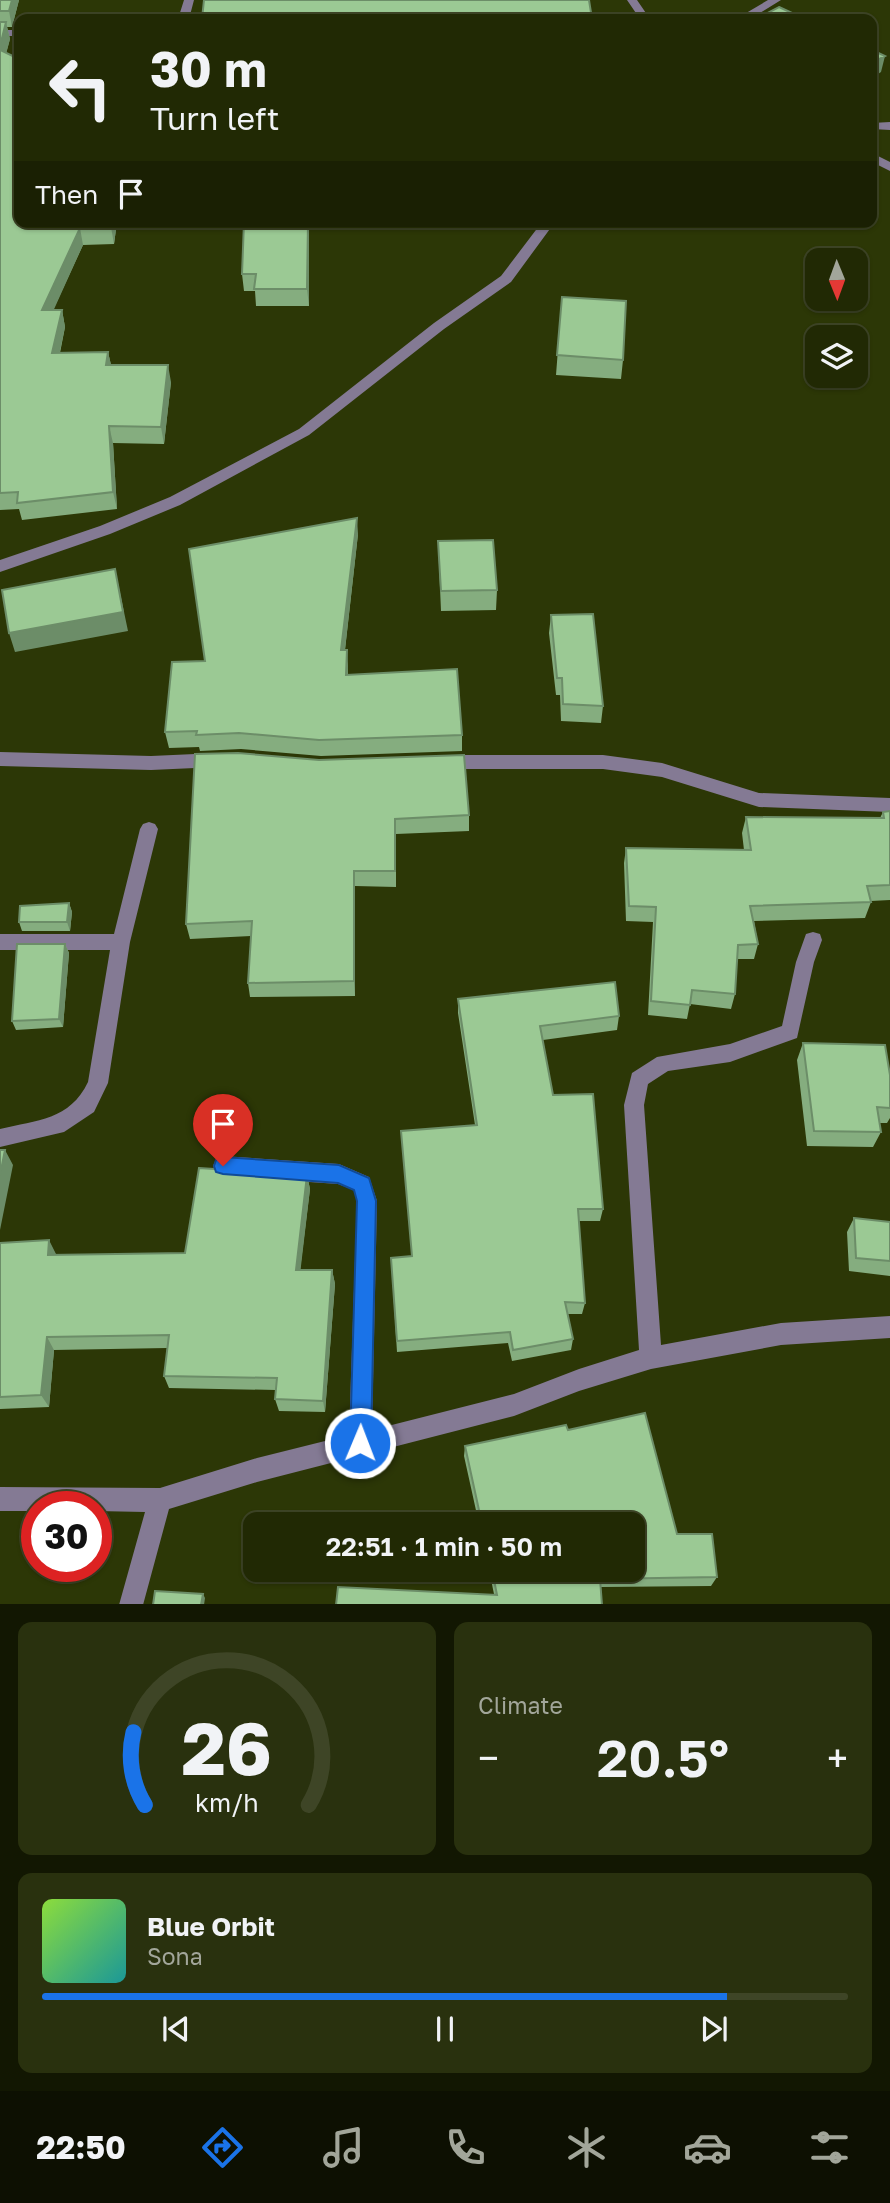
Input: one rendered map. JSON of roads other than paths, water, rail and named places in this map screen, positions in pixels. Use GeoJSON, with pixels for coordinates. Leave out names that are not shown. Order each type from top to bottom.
{"type":"FeatureCollection","features":[{"type":"Feature","properties":{"kind":"street"},"geometry":{"type":"LineString","coordinates":[[751,14],[776,0]]}},
{"type":"Feature","properties":{"kind":"street"},"geometry":{"type":"LineString","coordinates":[[0,566],[105,530],[176,501],[304,432],[439,326],[506,279],[544,228]]}},
{"type":"Feature","properties":{"kind":"street"},"geometry":{"type":"LineString","coordinates":[[0,759],[151,763],[241,759]]}},
{"type":"Feature","properties":{"kind":"street"},"geometry":{"type":"LineString","coordinates":[[425,762],[603,762],[662,770],[759,800],[890,805]]}},
{"type":"Feature","properties":{"kind":"street"},"geometry":{"type":"LineString","coordinates":[[0,1138],[64,1123],[87,1106],[99,1083],[121,942],[149,829]]}},
{"type":"Feature","properties":{"kind":"street"},"geometry":{"type":"LineString","coordinates":[[651,1358],[634,1105],[639,1079],[664,1063],[730,1053],[790,1032],[805,962],[813,940]]}},
{"type":"Feature","properties":{"kind":"street"},"geometry":{"type":"LineString","coordinates":[[0,942],[121,942]]}},
{"type":"Feature","properties":{"kind":"street"},"geometry":{"type":"LineString","coordinates":[[223,1166],[339,1174],[362,1184],[366,1201],[360,1443]]}},
{"type":"Feature","properties":{"kind":"street"},"geometry":{"type":"LineString","coordinates":[[0,1499],[160,1500],[257,1470],[514,1405],[579,1380],[651,1358],[781,1334],[890,1326]]}},
{"type":"Feature","properties":{"kind":"street"},"geometry":{"type":"LineString","coordinates":[[131,1604],[160,1500]]}}]}
